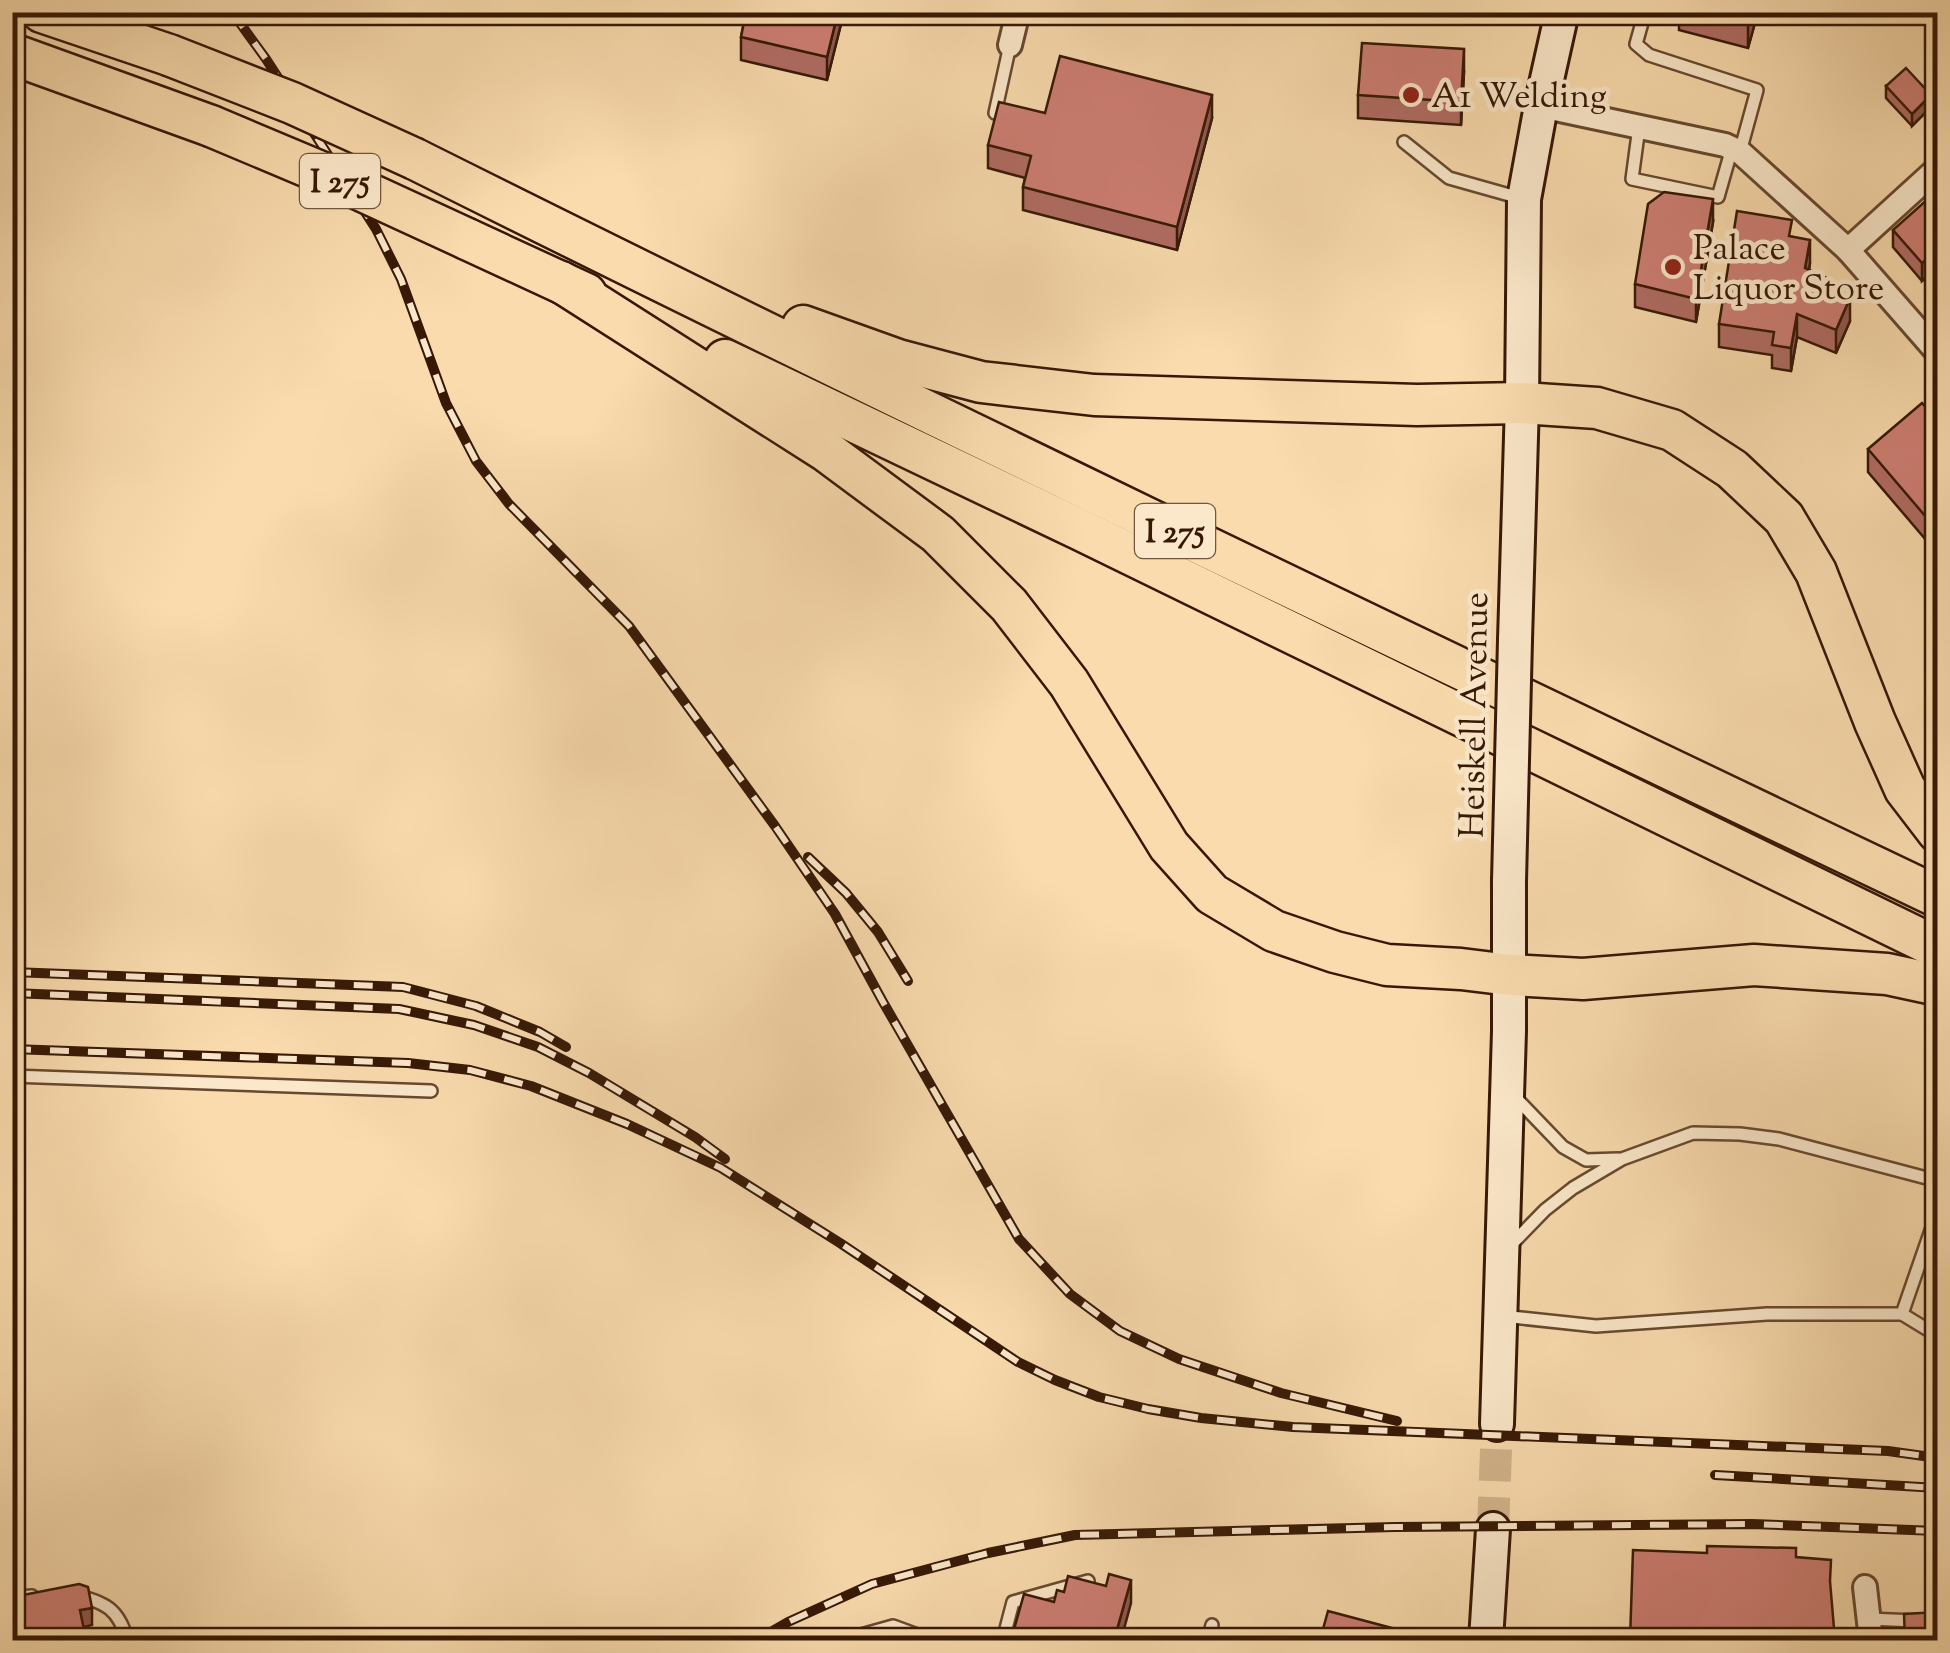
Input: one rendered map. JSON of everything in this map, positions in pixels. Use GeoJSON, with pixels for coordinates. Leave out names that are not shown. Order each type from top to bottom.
{"type":"FeatureCollection","features":[{"type":"Feature","properties":{"kind":"highway","name":"I 275"},"geometry":{"type":"LineString","coordinates":[[42,12],[169,55],[292,103],[415,158],[1331,607],[1938,897]]}},
{"type":"Feature","properties":{"kind":"highway","name":"I 275"},"geometry":{"type":"LineString","coordinates":[[12,54],[211,126],[561,282],[1081,530],[1938,948]]}},
{"type":"Feature","properties":{"kind":"highway"},"geometry":{"type":"LineString","coordinates":[[648,275],[898,360],[982,382],[1094,395],[1417,405],[1522,403],[1596,408],[1672,430],[1732,468],[1784,518],[1816,572],[1905,789],[1938,832]]}},
{"type":"Feature","properties":{"kind":"highway"},"geometry":{"type":"LineString","coordinates":[[561,282],[826,450],[938,534],[1008,605],[1068,682],[1169,846],[1212,894],[1274,931],[1387,965],[1583,980],[1754,965],[1887,974],[1938,985]]}},
{"type":"Feature","properties":{"kind":"street"},"geometry":{"type":"LineString","coordinates":[[1010,46],[1018,12]]}},
{"type":"Feature","properties":{"kind":"street","name":"Heiskell Avenue"},"geometry":{"type":"LineString","coordinates":[[1497,1424],[1510,975],[1524,199],[1562,12]]}},
{"type":"Feature","properties":{"kind":"street"},"geometry":{"type":"LineString","coordinates":[[1541,106],[1736,150],[1848,250],[1938,352]]}},
{"type":"Feature","properties":{"kind":"street"},"geometry":{"type":"LineString","coordinates":[[1848,250],[1938,168]]}},
{"type":"Feature","properties":{"kind":"street"},"geometry":{"type":"LineString","coordinates":[[1486,1640],[1494,1529]]}},
{"type":"Feature","properties":{"kind":"street"},"geometry":{"type":"LineString","coordinates":[[1865,1587],[1870,1630]]}},
{"type":"Feature","properties":{"kind":"lane"},"geometry":{"type":"LineString","coordinates":[[1638,127],[1632,179],[1718,197],[1757,90],[1649,55],[1636,44],[1645,12]]}},
{"type":"Feature","properties":{"kind":"lane"},"geometry":{"type":"LineString","coordinates":[[996,113],[1010,46]]}},
{"type":"Feature","properties":{"kind":"lane"},"geometry":{"type":"LineString","coordinates":[[1404,142],[1449,178],[1524,199]]}},
{"type":"Feature","properties":{"kind":"lane"},"geometry":{"type":"LineString","coordinates":[[12,1076],[431,1091]]}},
{"type":"Feature","properties":{"kind":"lane"},"geometry":{"type":"LineString","coordinates":[[1506,1086],[1562,1148],[1586,1160],[1622,1159]]}},
{"type":"Feature","properties":{"kind":"lane"},"geometry":{"type":"LineString","coordinates":[[1502,1254],[1573,1188],[1622,1159],[1693,1133],[1779,1139],[1938,1181]]}},
{"type":"Feature","properties":{"kind":"lane"},"geometry":{"type":"LineString","coordinates":[[1902,1314],[1938,1210]]}},
{"type":"Feature","properties":{"kind":"lane"},"geometry":{"type":"LineString","coordinates":[[1500,1316],[1596,1326],[1767,1314],[1902,1314],[1938,1336]]}},
{"type":"Feature","properties":{"kind":"lane"},"geometry":{"type":"LineString","coordinates":[[1003,1640],[1012,1602],[1088,1582]]}},
{"type":"Feature","properties":{"kind":"lane"},"geometry":{"type":"LineString","coordinates":[[56,1595],[74,1594],[102,1602],[122,1622],[127,1640]]}},
{"type":"Feature","properties":{"kind":"lane"},"geometry":{"type":"LineString","coordinates":[[12,1603],[19,1597],[38,1596]]}},
{"type":"Feature","properties":{"kind":"lane"},"geometry":{"type":"LineString","coordinates":[[1870,1630],[1938,1622]]}},
{"type":"Feature","properties":{"kind":"lane"},"geometry":{"type":"LineString","coordinates":[[843,1640],[894,1626],[931,1640]]}},
{"type":"Feature","properties":{"kind":"lane"},"geometry":{"type":"LineString","coordinates":[[1208,1640],[1212,1626]]}},
{"type":"Feature","properties":{"kind":"building"},"geometry":{"type":"Polygon","coordinates":[[[746,12],[838,12],[827,57],[741,37],[746,12]]]}},
{"type":"Feature","properties":{"kind":"building"},"geometry":{"type":"Polygon","coordinates":[[[1701,12],[1752,12],[1748,25],[1701,12]]]}},
{"type":"Feature","properties":{"kind":"building"},"geometry":{"type":"Polygon","coordinates":[[[1362,43],[1464,49],[1461,102],[1358,95],[1362,43]]]}},
{"type":"Feature","properties":{"kind":"building"},"geometry":{"type":"Polygon","coordinates":[[[1938,47],[1938,79],[1926,68],[1935,59],[1930,54],[1938,47]]]}},
{"type":"Feature","properties":{"kind":"building"},"geometry":{"type":"Polygon","coordinates":[[[1060,56],[1212,95],[1177,227],[1023,187],[1031,156],[988,145],[999,102],[1045,113],[1060,56]]]}},
{"type":"Feature","properties":{"kind":"building"},"geometry":{"type":"Polygon","coordinates":[[[1906,68],[1931,95],[1912,114],[1886,86],[1906,68]]]}},
{"type":"Feature","properties":{"kind":"building","name":"Palace Liquor Store"},"geometry":{"type":"Polygon","coordinates":[[[1664,192],[1713,199],[1696,299],[1635,284],[1648,204],[1664,192]]]}},
{"type":"Feature","properties":{"kind":"building"},"geometry":{"type":"Polygon","coordinates":[[[1929,198],[1938,207],[1938,250],[1922,263],[1893,230],[1929,198]]]}},
{"type":"Feature","properties":{"kind":"building"},"geometry":{"type":"Polygon","coordinates":[[[1737,211],[1792,220],[1789,236],[1810,240],[1805,268],[1842,285],[1839,294],[1850,298],[1836,330],[1797,314],[1791,348],[1772,345],[1774,332],[1719,324],[1737,211]]]}},
{"type":"Feature","properties":{"kind":"building"},"geometry":{"type":"Polygon","coordinates":[[[1922,403],[1938,421],[1938,531],[1868,449],[1922,403]]]}},
{"type":"Feature","properties":{"kind":"building"},"geometry":{"type":"Polygon","coordinates":[[[1707,1546],[1796,1548],[1796,1557],[1831,1560],[1835,1640],[1630,1640],[1633,1550],[1707,1553],[1707,1546]]]}},
{"type":"Feature","properties":{"kind":"building"},"geometry":{"type":"Polygon","coordinates":[[[1109,1574],[1131,1580],[1114,1640],[1011,1640],[1024,1594],[1054,1602],[1057,1590],[1064,1592],[1068,1576],[1106,1586],[1109,1574]]]}},
{"type":"Feature","properties":{"kind":"building"},"geometry":{"type":"Polygon","coordinates":[[[79,1584],[88,1587],[92,1608],[80,1610],[86,1640],[12,1640],[12,1604],[20,1602],[18,1596],[79,1584]]]}},
{"type":"Feature","properties":{"kind":"building"},"geometry":{"type":"Polygon","coordinates":[[[1328,1611],[1403,1631],[1401,1640],[1320,1640],[1328,1611]]]}},
{"type":"Feature","properties":{"kind":"building"},"geometry":{"type":"Polygon","coordinates":[[[1938,1612],[1938,1640],[1905,1640],[1904,1614],[1938,1612]]]}},
{"type":"Feature","properties":{"kind":"tunnel"},"geometry":{"type":"LineString","coordinates":[[1493,1529],[1497,1424]]}},
{"type":"Feature","properties":{"kind":"railway"},"geometry":{"type":"LineString","coordinates":[[232,12],[376,229],[401,279],[446,403],[476,461],[509,504],[629,626],[775,826],[835,914],[1019,1239],[1070,1294],[1120,1331],[1179,1359],[1281,1393],[1397,1421]]}},
{"type":"Feature","properties":{"kind":"railway"},"geometry":{"type":"LineString","coordinates":[[808,857],[846,893],[878,932],[908,981]]}},
{"type":"Feature","properties":{"kind":"railway"},"geometry":{"type":"LineString","coordinates":[[12,972],[403,987],[476,1006],[566,1047]]}},
{"type":"Feature","properties":{"kind":"railway"},"geometry":{"type":"LineString","coordinates":[[12,993],[399,1009],[474,1025],[538,1047],[589,1073],[725,1159]]}},
{"type":"Feature","properties":{"kind":"railway"},"geometry":{"type":"LineString","coordinates":[[12,1049],[408,1063],[470,1070],[531,1086],[627,1124],[721,1168],[1018,1362],[1099,1397],[1148,1409],[1293,1427],[1888,1451],[1938,1458]]}},
{"type":"Feature","properties":{"kind":"railway"},"geometry":{"type":"LineString","coordinates":[[1715,1475],[1938,1488]]}},
{"type":"Feature","properties":{"kind":"railway"},"geometry":{"type":"LineString","coordinates":[[757,1640],[872,1584],[1075,1535],[1752,1524],[1938,1531]]}},
{"type":"Feature","properties":{"kind":"place","name":"A1 Welding"},"geometry":{"type":"Point","coordinates":[1411,95]}},
{"type":"Feature","properties":{"kind":"place","name":"Palace Liquor Store"},"geometry":{"type":"Point","coordinates":[1673,267]}}]}
